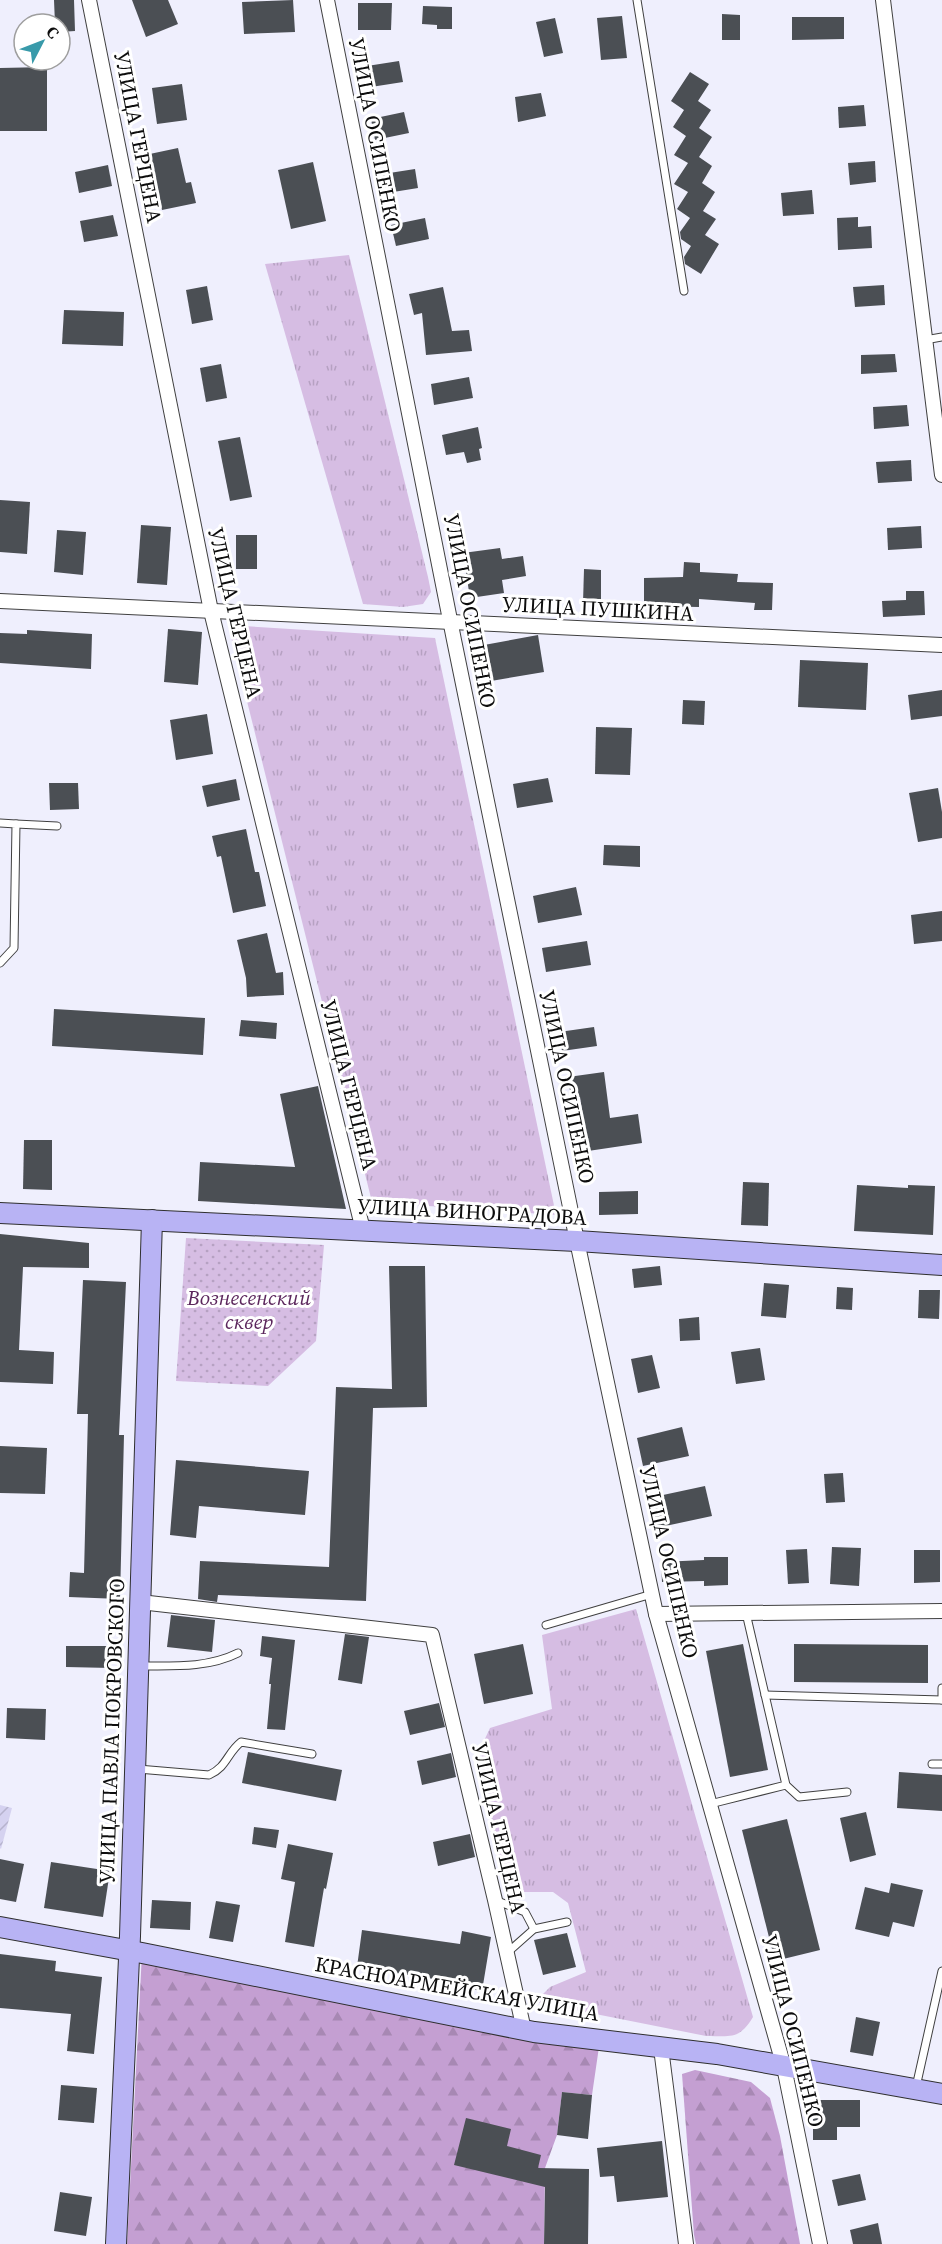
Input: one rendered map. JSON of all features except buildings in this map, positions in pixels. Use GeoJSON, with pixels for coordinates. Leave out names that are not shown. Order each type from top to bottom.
{"type":"FeatureCollection","features":[{"type":"Feature","properties":{"kind":"street","name":"УЛИЦА ГЕРЦЕНА"},"geometry":{"type":"LineString","coordinates":[[89,0],[211,611],[363,1230]]}},
{"type":"Feature","properties":{"kind":"street","name":"УЛИЦА ОСИПЕНКО"},"geometry":{"type":"LineString","coordinates":[[327,0],[450,623],[652,1594],[784,2067],[820,2244]]}},
{"type":"Feature","properties":{"kind":"street"},"geometry":{"type":"LineString","coordinates":[[882,0],[942,475]]}},
{"type":"Feature","properties":{"kind":"street","name":"УЛИЦА ПУШКИНА"},"geometry":{"type":"LineString","coordinates":[[0,601],[942,645]]}},
{"type":"Feature","properties":{"kind":"street","name":"УЛИЦА ВИНОГРАДОВА"},"geometry":{"type":"LineString","coordinates":[[0,1213],[577,1241],[942,1265]]}},
{"type":"Feature","properties":{"kind":"street","name":"УЛИЦА ПАВЛА ПОКРОВСКОГО"},"geometry":{"type":"LineString","coordinates":[[116,2244],[130,1950],[152,1220]]}},
{"type":"Feature","properties":{"kind":"street","name":"УЛИЦА ГЕРЦЕНА"},"geometry":{"type":"LineString","coordinates":[[140,1602],[432,1635],[524,2030]]}},
{"type":"Feature","properties":{"kind":"street"},"geometry":{"type":"LineString","coordinates":[[657,1614],[942,1611]]}},
{"type":"Feature","properties":{"kind":"street","name":"КРАСНОАРМЕЙСКАЯ УЛИЦА"},"geometry":{"type":"LineString","coordinates":[[0,1927],[130,1950],[524,2030],[717,2054],[942,2094]]}},
{"type":"Feature","properties":{"kind":"street"},"geometry":{"type":"LineString","coordinates":[[661,2048],[686,2244]]}},
{"type":"Feature","properties":{"kind":"lane"},"geometry":{"type":"LineString","coordinates":[[637,0],[684,291]]}},
{"type":"Feature","properties":{"kind":"lane"},"geometry":{"type":"LineString","coordinates":[[925,340],[942,337]]}},
{"type":"Feature","properties":{"kind":"lane"},"geometry":{"type":"LineString","coordinates":[[0,823],[57,826]]}},
{"type":"Feature","properties":{"kind":"lane"},"geometry":{"type":"LineString","coordinates":[[0,963],[14,948],[16,824]]}},
{"type":"Feature","properties":{"kind":"lane"},"geometry":{"type":"LineString","coordinates":[[546,1625],[652,1594]]}},
{"type":"Feature","properties":{"kind":"lane"},"geometry":{"type":"LineString","coordinates":[[746,1613],[786,1785],[799,1797],[847,1792]]}},
{"type":"Feature","properties":{"kind":"lane"},"geometry":{"type":"LineString","coordinates":[[138,1666],[209,1663],[238,1653]]}},
{"type":"Feature","properties":{"kind":"lane"},"geometry":{"type":"LineString","coordinates":[[765,1695],[942,1700],[942,1688]]}},
{"type":"Feature","properties":{"kind":"lane"},"geometry":{"type":"LineString","coordinates":[[135,1768],[209,1775],[220,1770],[235,1747],[241,1742],[312,1754]]}},
{"type":"Feature","properties":{"kind":"lane"},"geometry":{"type":"LineString","coordinates":[[932,1764],[942,1764]]}},
{"type":"Feature","properties":{"kind":"lane"},"geometry":{"type":"LineString","coordinates":[[710,1804],[786,1785]]}},
{"type":"Feature","properties":{"kind":"lane"},"geometry":{"type":"LineString","coordinates":[[495,1900],[525,1912],[534,1929]]}},
{"type":"Feature","properties":{"kind":"lane"},"geometry":{"type":"LineString","coordinates":[[507,1953],[534,1929],[567,1922]]}},
{"type":"Feature","properties":{"kind":"lane"},"geometry":{"type":"LineString","coordinates":[[915,2090],[942,1971]]}},
{"type":"Feature","properties":{"kind":"shaded area"},"geometry":{"type":"Polygon","coordinates":[[[0,1805],[12,1808],[1,1849],[0,1848],[0,1805]]]}},
{"type":"Feature","properties":{"kind":"green space"},"geometry":{"type":"Polygon","coordinates":[[[349,255],[428,577],[431,592],[423,604],[403,607],[363,604],[265,264],[349,255]]]}},
{"type":"Feature","properties":{"kind":"green space"},"geometry":{"type":"Polygon","coordinates":[[[228,625],[435,638],[556,1215],[372,1202],[228,625]]]}},
{"type":"Feature","properties":{"kind":"green space","name":"Вознесенский сквер"},"geometry":{"type":"Polygon","coordinates":[[[186,1238],[324,1245],[316,1341],[268,1386],[176,1381],[186,1238]]]}},
{"type":"Feature","properties":{"kind":"green space"},"geometry":{"type":"Polygon","coordinates":[[[636,1609],[753,2017],[743,2030],[734,2035],[706,2036],[535,2002],[550,1987],[586,1972],[568,1903],[553,1892],[512,1892],[504,1884],[481,1764],[483,1743],[490,1728],[552,1709],[542,1635],[636,1609]]]}},
{"type":"Feature","properties":{"kind":"green space"},"geometry":{"type":"Polygon","coordinates":[[[142,1953],[600,2040],[592,2095],[562,2092],[557,2135],[545,2168],[544,2244],[127,2244],[142,1953]]]}},
{"type":"Feature","properties":{"kind":"green space"},"geometry":{"type":"Polygon","coordinates":[[[695,2070],[751,2082],[770,2098],[780,2136],[800,2244],[696,2244],[682,2074],[695,2070]]]}}]}
